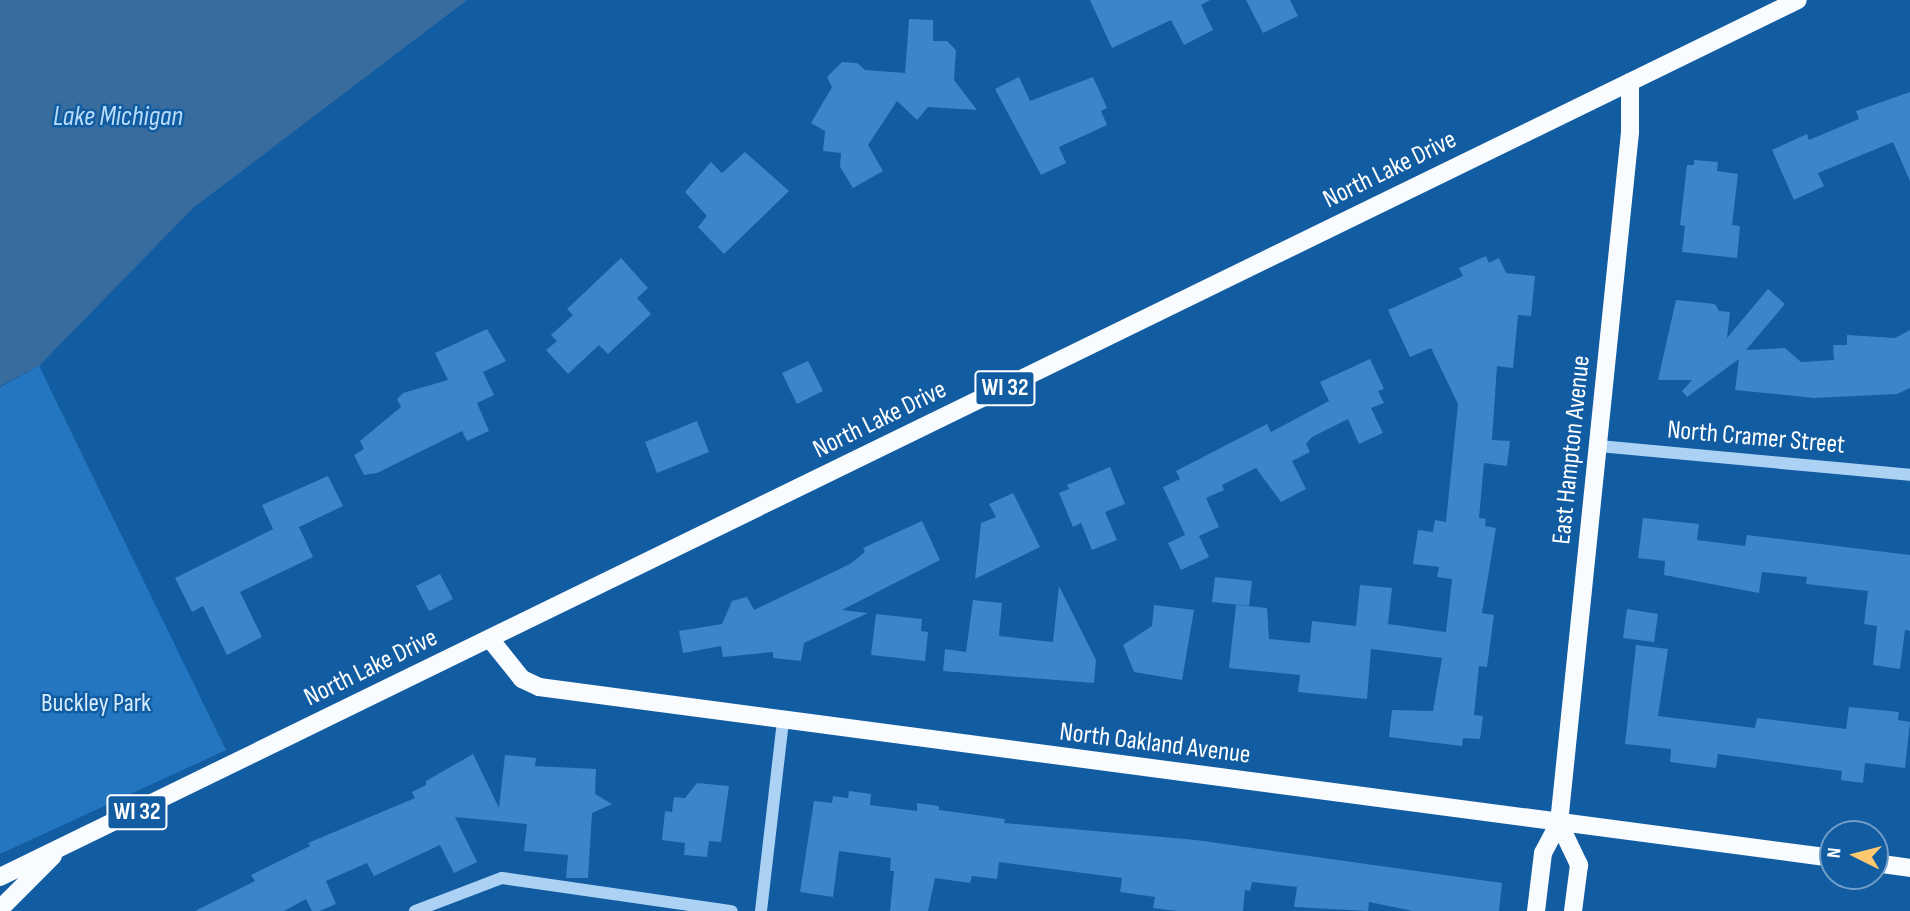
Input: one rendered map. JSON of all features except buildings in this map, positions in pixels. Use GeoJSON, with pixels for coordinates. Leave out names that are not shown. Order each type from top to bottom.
{"type":"FeatureCollection","features":[{"type":"Feature","properties":{"kind":"main road","name":"North Lake Drive"},"geometry":{"type":"LineString","coordinates":[[0,877],[1798,0]]}},
{"type":"Feature","properties":{"kind":"main road","name":"East Hampton Avenue"},"geometry":{"type":"LineString","coordinates":[[1559,823],[1630,132],[1630,82]]}},
{"type":"Feature","properties":{"kind":"main road","name":"North Oakland Avenue"},"geometry":{"type":"LineString","coordinates":[[490,639],[522,679],[539,687],[783,722],[1819,856]]}},
{"type":"Feature","properties":{"kind":"main road"},"geometry":{"type":"LineString","coordinates":[[1536,911],[1543,853],[1559,823]]}},
{"type":"Feature","properties":{"kind":"main road"},"geometry":{"type":"LineString","coordinates":[[1559,823],[1578,864],[1573,911]]}},
{"type":"Feature","properties":{"kind":"main road","name":"North Lake Drive"},"geometry":{"type":"LineString","coordinates":[[0,909],[61,849]]}},
{"type":"Feature","properties":{"kind":"main road"},"geometry":{"type":"LineString","coordinates":[[1889,865],[1910,868]]}},
{"type":"Feature","properties":{"kind":"street","name":"North Cramer Street"},"geometry":{"type":"LineString","coordinates":[[1599,446],[1910,475]]}},
{"type":"Feature","properties":{"kind":"street"},"geometry":{"type":"LineString","coordinates":[[761,911],[783,722]]}},
{"type":"Feature","properties":{"kind":"street"},"geometry":{"type":"LineString","coordinates":[[415,911],[502,878],[732,911]]}},
{"type":"Feature","properties":{"kind":"green space","name":"Buckley Park"},"geometry":{"type":"Polygon","coordinates":[[[39,366],[226,750],[0,854],[0,387],[39,366]]]}},
{"type":"Feature","properties":{"kind":"water","name":"Lake Michigan"},"geometry":{"type":"Polygon","coordinates":[[[0,0],[467,0],[193,208],[39,366],[0,386],[0,0]]]}}]}
